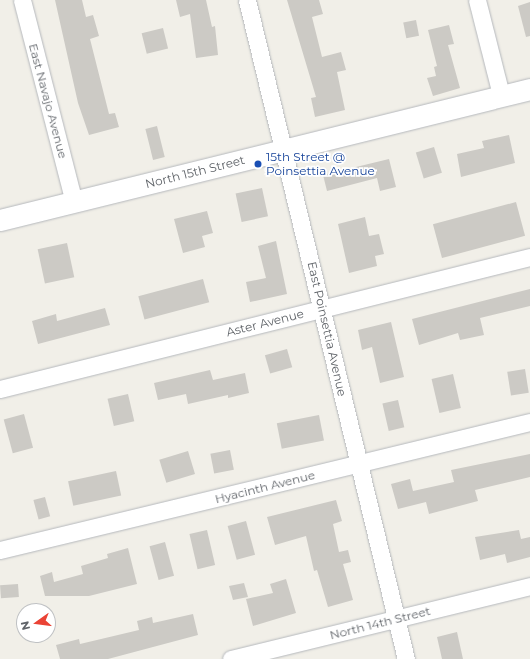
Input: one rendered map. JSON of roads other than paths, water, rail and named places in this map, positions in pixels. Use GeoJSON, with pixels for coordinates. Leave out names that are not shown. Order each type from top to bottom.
{"type":"FeatureCollection","features":[{"type":"Feature","properties":{"kind":"street","name":"East Navajo Avenue"},"geometry":{"type":"LineString","coordinates":[[22,0],[74,202]]}},
{"type":"Feature","properties":{"kind":"street","name":"East Poinsettia Avenue"},"geometry":{"type":"LineString","coordinates":[[247,0],[406,659]]}},
{"type":"Feature","properties":{"kind":"street"},"geometry":{"type":"LineString","coordinates":[[477,0],[501,95]]}},
{"type":"Feature","properties":{"kind":"street","name":"North 15th Street"},"geometry":{"type":"LineString","coordinates":[[0,220],[530,89]]}},
{"type":"Feature","properties":{"kind":"street","name":"Aster Avenue"},"geometry":{"type":"LineString","coordinates":[[0,389],[530,257]]}},
{"type":"Feature","properties":{"kind":"street","name":"Hyacinth Avenue"},"geometry":{"type":"LineString","coordinates":[[0,550],[530,422]]}},
{"type":"Feature","properties":{"kind":"street","name":"North 14th Street"},"geometry":{"type":"LineString","coordinates":[[231,659],[530,586]]}},
{"type":"Feature","properties":{"kind":"place","name":"15th Street @ Poinsettia Avenue"},"geometry":{"type":"Point","coordinates":[258,164]}}]}
